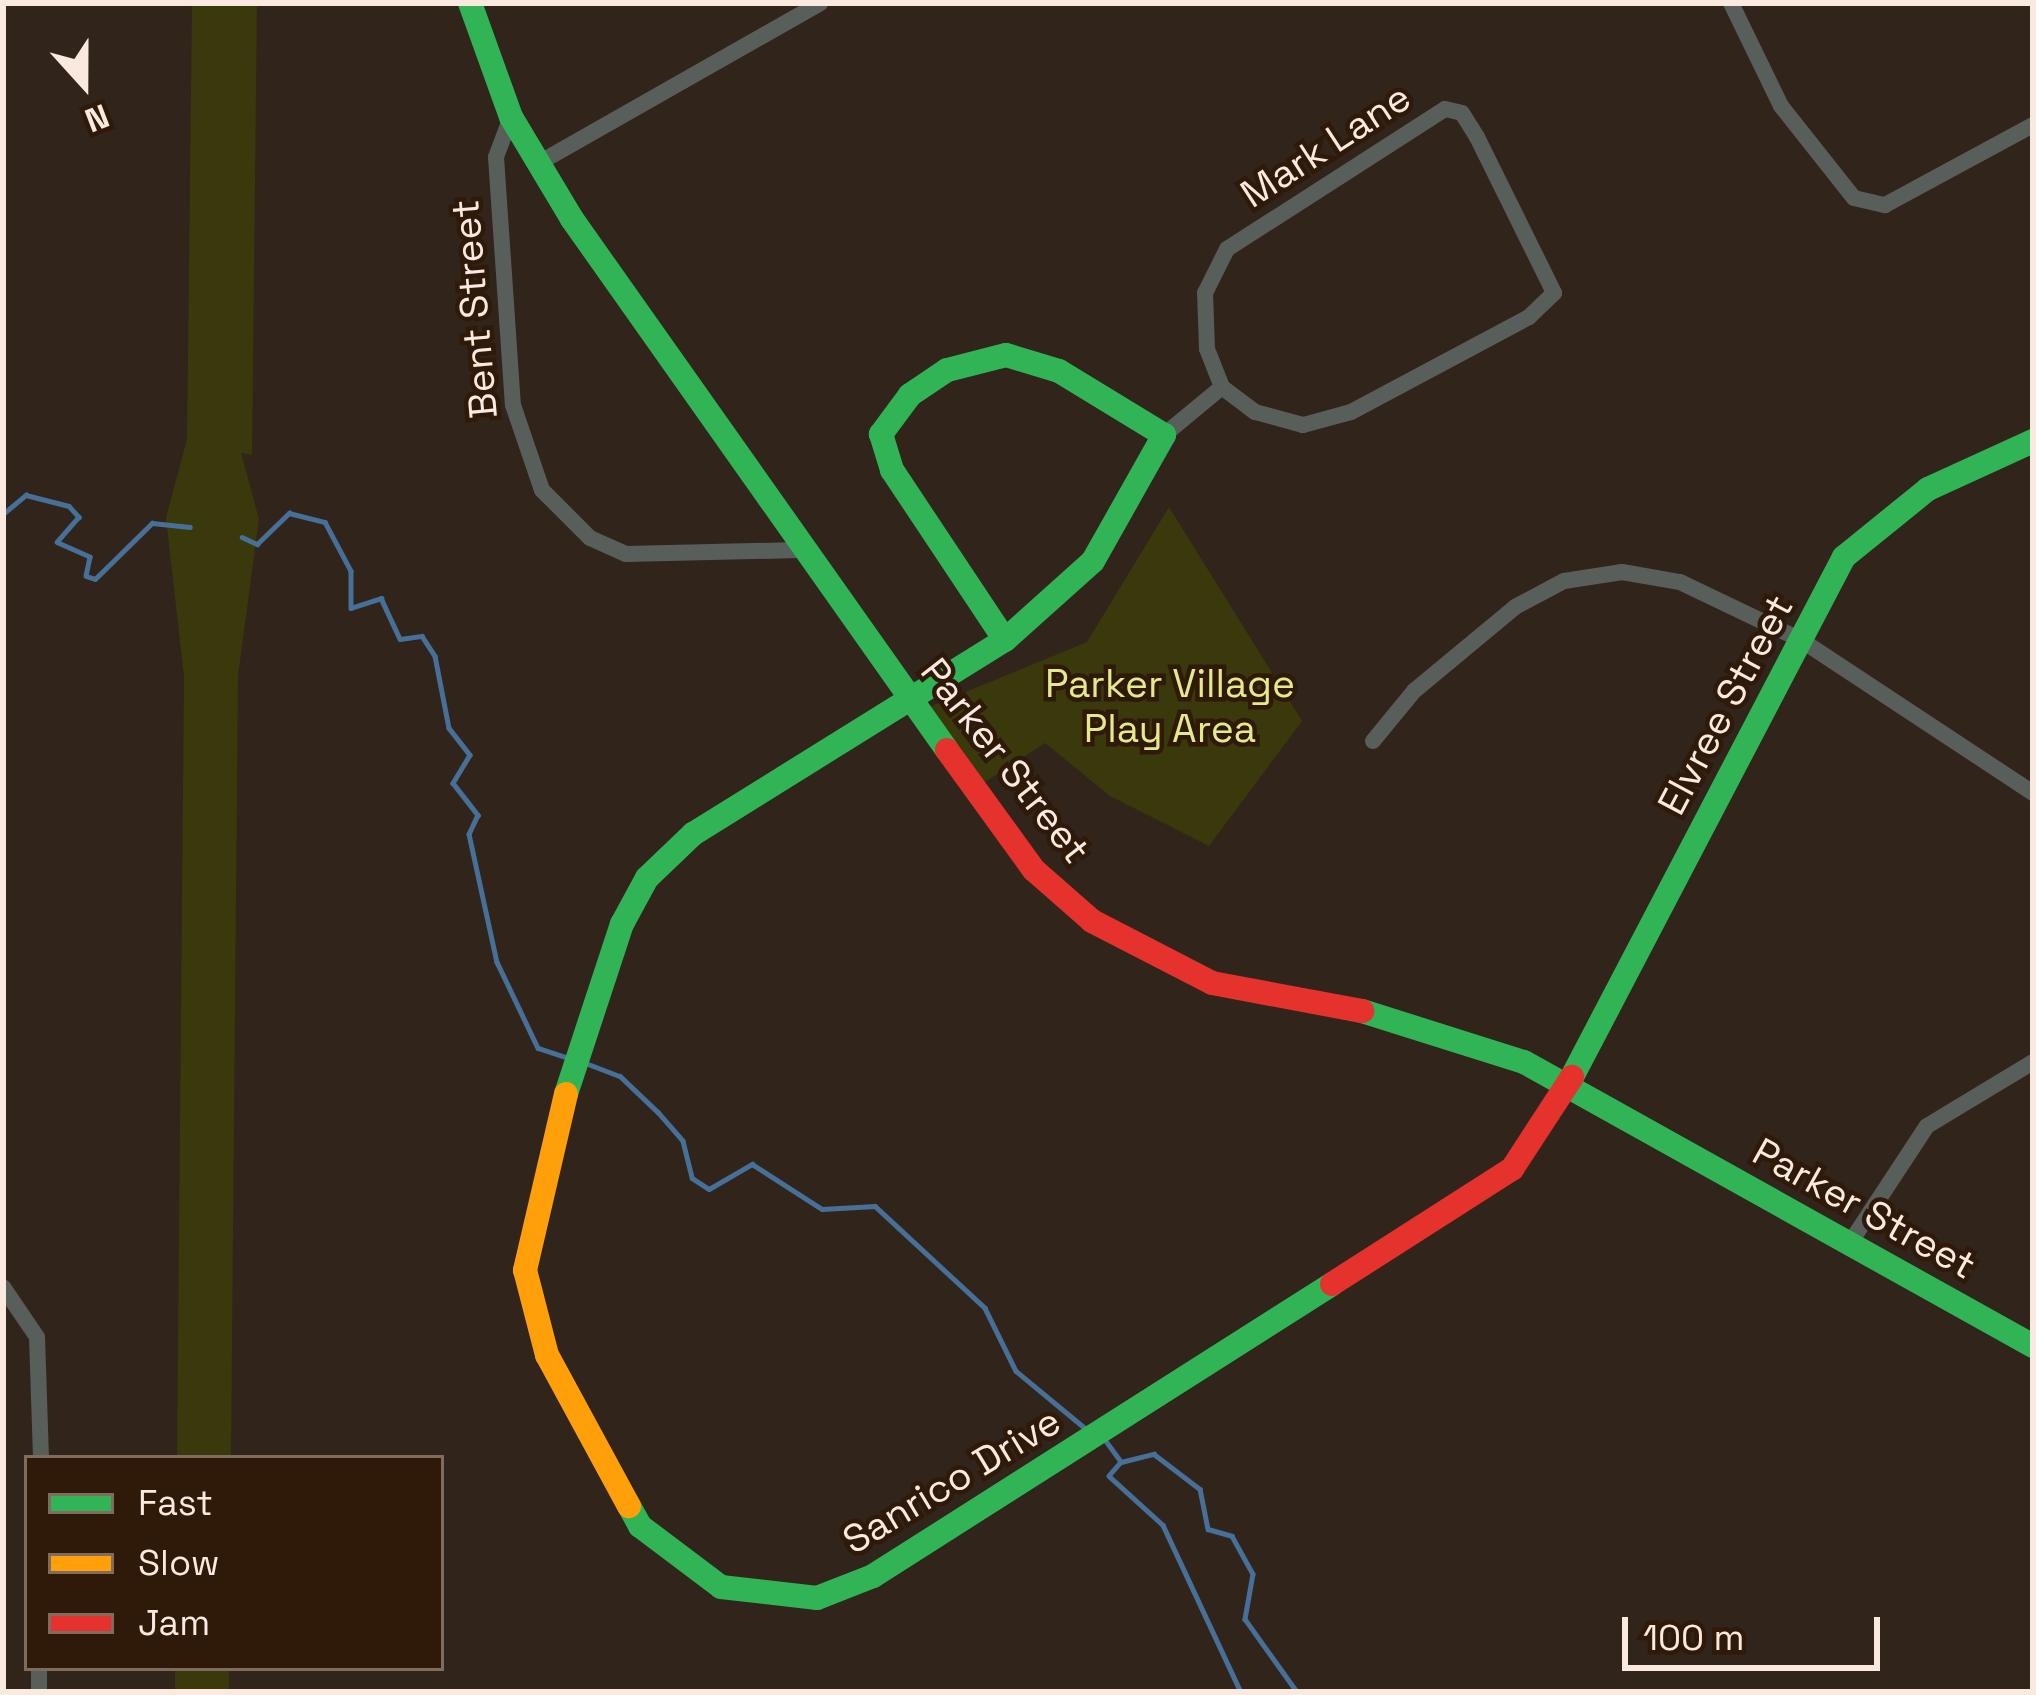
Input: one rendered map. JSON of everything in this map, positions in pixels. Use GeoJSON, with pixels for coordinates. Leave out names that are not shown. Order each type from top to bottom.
{"type":"FeatureCollection","features":[{"type":"Feature","properties":{"kind":"street","name":"Parker Street"},"geometry":{"type":"LineString","coordinates":[[470,3],[511,117],[536,164],[1034,870],[1154,959],[1212,983],[1466,1038],[1568,1085],[2033,1346]]}},
{"type":"Feature","properties":{"kind":"street"},"geometry":{"type":"LineString","coordinates":[[536,164],[820,3]]}},
{"type":"Feature","properties":{"kind":"street"},"geometry":{"type":"LineString","coordinates":[[1731,3],[1781,106],[1854,198],[1886,205],[2033,125]]}},
{"type":"Feature","properties":{"kind":"street","name":"Mark Lane"},"geometry":{"type":"LineString","coordinates":[[1445,110],[1462,113],[1554,293],[1528,316],[1352,412],[1303,425],[1255,412],[1222,387],[1207,349],[1205,293],[1227,250],[1445,110]]}},
{"type":"Feature","properties":{"kind":"street","name":"Bent Street"},"geometry":{"type":"LineString","coordinates":[[511,117],[496,176],[513,405],[542,490],[590,538],[626,554],[809,550]]}},
{"type":"Feature","properties":{"kind":"street"},"geometry":{"type":"LineString","coordinates":[[1005,640],[892,470],[881,434],[910,394],[947,370],[1006,355],[1059,371],[1164,435],[1222,387]]}},
{"type":"Feature","properties":{"kind":"street","name":"Sanrico Drive"},"geometry":{"type":"LineString","coordinates":[[1164,435],[1093,561],[1005,640],[693,834],[647,878],[622,924],[528,1221],[530,1308],[615,1484],[673,1558],[721,1587],[817,1598],[873,1576],[1483,1194],[1533,1144],[1568,1085]]}},
{"type":"Feature","properties":{"kind":"street","name":"Elvree Street"},"geometry":{"type":"LineString","coordinates":[[1568,1085],[1844,557],[1880,523],[1928,489],[2033,441]]}},
{"type":"Feature","properties":{"kind":"street"},"geometry":{"type":"LineString","coordinates":[[1373,741],[1414,691],[1515,607],[1564,581],[1622,572],[1680,582],[1801,640],[2033,793]]}},
{"type":"Feature","properties":{"kind":"street"},"geometry":{"type":"LineString","coordinates":[[1850,1243],[1927,1126],[2033,1062]]}},
{"type":"Feature","properties":{"kind":"street"},"geometry":{"type":"LineString","coordinates":[[3,1287],[38,1337],[41,1455]]}},
{"type":"Feature","properties":{"kind":"green space"},"geometry":{"type":"Polygon","coordinates":[[[192,3],[257,3],[252,455],[241,453],[259,519],[238,676],[231,1455],[177,1455],[184,676],[166,518],[187,439],[192,3]]]}},
{"type":"Feature","properties":{"kind":"green space","name":"Parker Village Play Area"},"geometry":{"type":"Polygon","coordinates":[[[1169,507],[1302,721],[1209,846],[1110,796],[1045,743],[982,784],[929,707],[1087,642],[1169,507]]]}},
{"type":"Feature","properties":{"kind":"green space"},"geometry":{"type":"Polygon","coordinates":[[[175,1671],[229,1671],[229,1692],[175,1692],[175,1671]]]}},
{"type":"Feature","properties":{"kind":"waterway"},"geometry":{"type":"LineString","coordinates":[[3,514],[26,495],[69,506],[79,517],[57,542],[90,557],[86,576],[95,579],[152,523],[190,527]]}},
{"type":"Feature","properties":{"kind":"waterway"},"geometry":{"type":"LineString","coordinates":[[242,537],[257,544],[289,513],[325,522],[351,571],[351,608],[381,598],[400,639],[422,636],[435,656],[449,728],[470,755],[453,783],[478,815],[469,834],[497,962],[538,1048],[566,1057]]}},
{"type":"Feature","properties":{"kind":"waterway"},"geometry":{"type":"LineString","coordinates":[[583,1062],[620,1076],[658,1112],[683,1141],[692,1178],[709,1189],[752,1164],[822,1209],[875,1206],[985,1308],[1016,1371],[1086,1429]]}},
{"type":"Feature","properties":{"kind":"waterway"},"geometry":{"type":"LineString","coordinates":[[1106,1441],[1121,1462],[1154,1454],[1200,1489],[1208,1529],[1232,1536],[1253,1574],[1245,1619],[1297,1692]]}},
{"type":"Feature","properties":{"kind":"waterway"},"geometry":{"type":"LineString","coordinates":[[1121,1462],[1109,1476],[1163,1525],[1241,1692]]}},
{"type":"Feature","properties":{"kind":"traffic: fast"},"geometry":{"type":"LineString","coordinates":[[470,3],[511,117],[572,219],[947,750]]}},
{"type":"Feature","properties":{"kind":"traffic: fast"},"geometry":{"type":"LineString","coordinates":[[566,1094],[622,924],[647,878],[693,834],[1005,640],[1093,561],[1164,435],[1059,371],[1006,355],[947,370],[910,395],[881,434],[892,470],[1005,640]]}},
{"type":"Feature","properties":{"kind":"traffic: fast"},"geometry":{"type":"LineString","coordinates":[[1572,1077],[1844,557],[1928,489],[2033,441]]}},
{"type":"Feature","properties":{"kind":"traffic: fast"},"geometry":{"type":"LineString","coordinates":[[1362,1011],[1524,1062],[2033,1346]]}},
{"type":"Feature","properties":{"kind":"traffic: fast"},"geometry":{"type":"LineString","coordinates":[[629,1506],[640,1526],[721,1587],[817,1598],[873,1576],[1332,1284]]}},
{"type":"Feature","properties":{"kind":"traffic: slow"},"geometry":{"type":"LineString","coordinates":[[566,1094],[525,1270],[547,1355],[629,1506]]}},
{"type":"Feature","properties":{"kind":"traffic: jam"},"geometry":{"type":"LineString","coordinates":[[947,750],[1034,870],[1092,921],[1212,983],[1362,1011]]}},
{"type":"Feature","properties":{"kind":"traffic: jam"},"geometry":{"type":"LineString","coordinates":[[1332,1284],[1512,1169],[1572,1077]]}}]}
